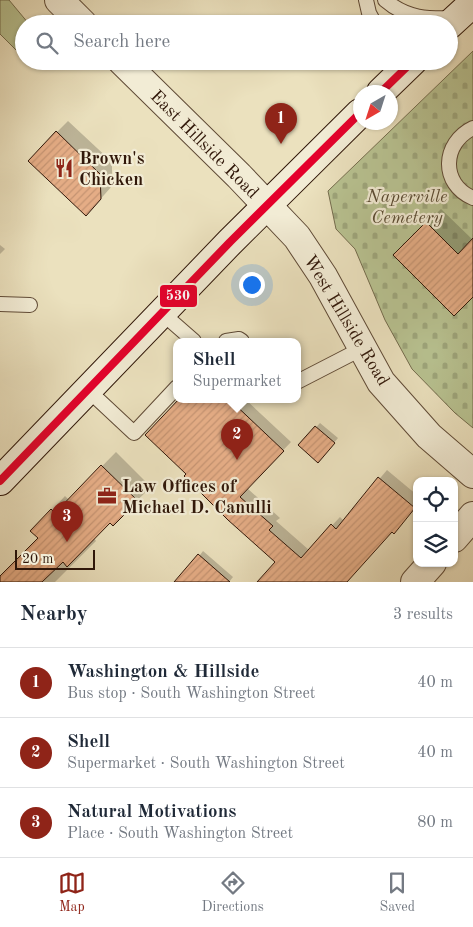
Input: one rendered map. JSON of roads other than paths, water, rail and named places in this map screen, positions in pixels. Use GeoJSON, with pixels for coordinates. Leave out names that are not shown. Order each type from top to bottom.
{"type":"FeatureCollection","features":[{"type":"Feature","properties":{"kind":"street"},"geometry":{"type":"LineString","coordinates":[[59,0],[74,15]]}},
{"type":"Feature","properties":{"kind":"street","name":"East Hillside Road"},"geometry":{"type":"LineString","coordinates":[[131,70],[268,206]]}},
{"type":"Feature","properties":{"kind":"street"},"geometry":{"type":"LineString","coordinates":[[388,78],[400,70]]}},
{"type":"Feature","properties":{"kind":"street"},"geometry":{"type":"LineString","coordinates":[[0,481],[230,242],[353,120]]}},
{"type":"Feature","properties":{"kind":"street","name":"West Hillside Road"},"geometry":{"type":"LineString","coordinates":[[268,206],[297,236],[323,276],[381,382],[430,436],[473,474]]}},
{"type":"Feature","properties":{"kind":"street"},"geometry":{"type":"LineString","coordinates":[[458,533],[473,516]]}},
{"type":"Feature","properties":{"kind":"street"},"geometry":{"type":"LineString","coordinates":[[415,582],[428,567]]}},
{"type":"Feature","properties":{"kind":"lane"},"geometry":{"type":"LineString","coordinates":[[366,0],[370,15]]}},
{"type":"Feature","properties":{"kind":"lane"},"geometry":{"type":"LineString","coordinates":[[384,0],[395,9],[414,15]]}},
{"type":"Feature","properties":{"kind":"lane"},"geometry":{"type":"LineString","coordinates":[[473,128],[456,140],[451,151],[449,163],[451,175],[457,186],[473,198]]}},
{"type":"Feature","properties":{"kind":"lane"},"geometry":{"type":"LineString","coordinates":[[0,304],[30,305]]}},
{"type":"Feature","properties":{"kind":"lane"},"geometry":{"type":"LineString","coordinates":[[162,313],[191,338]]}},
{"type":"Feature","properties":{"kind":"lane"},"geometry":{"type":"LineString","coordinates":[[301,380],[363,348]]}},
{"type":"Feature","properties":{"kind":"lane"},"geometry":{"type":"LineString","coordinates":[[88,390],[134,433],[173,391]]}},
{"type":"Feature","properties":{"kind":"place","name":"Washington & Hillside"},"geometry":{"type":"Point","coordinates":[281,144]}},
{"type":"Feature","properties":{"kind":"place","name":"Brown's Chicken"},"geometry":{"type":"Point","coordinates":[64,168]}},
{"type":"Feature","properties":{"kind":"place","name":"Shell"},"geometry":{"type":"Point","coordinates":[237,460]}},
{"type":"Feature","properties":{"kind":"place","name":"Law Offices of Michael D. Canulli"},"geometry":{"type":"Point","coordinates":[107,496]}},
{"type":"Feature","properties":{"kind":"place","name":"Natural Motivations"},"geometry":{"type":"Point","coordinates":[67,542]}},
{"type":"Feature","properties":{"kind":"park label","name":"Naperville Cemetery"},"geometry":{"type":"Point","coordinates":[407,206]}}]}
